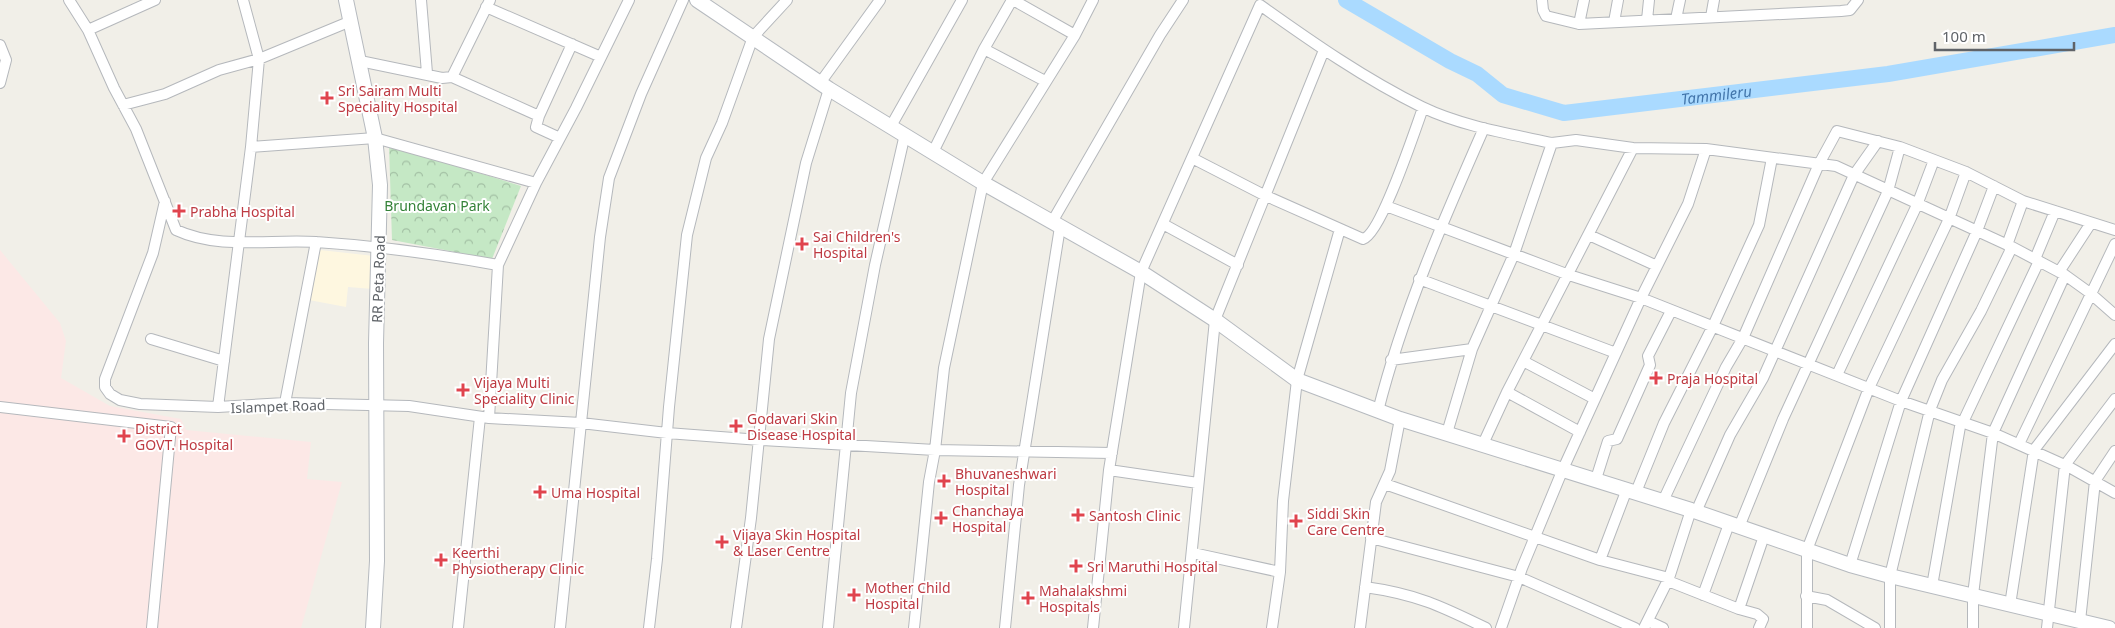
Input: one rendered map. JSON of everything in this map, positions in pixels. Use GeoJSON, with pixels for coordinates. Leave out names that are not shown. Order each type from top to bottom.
{"type":"FeatureCollection","features":[{"type":"Feature","properties":{"kind":"main road","name":"RR Peta Road"},"geometry":{"type":"LineString","coordinates":[[346,0],[375,138],[380,185],[380,247],[376,343],[377,561],[372,628]]}},
{"type":"Feature","properties":{"kind":"main road"},"geometry":{"type":"LineString","coordinates":[[697,0],[825,86],[932,152],[1141,272],[1215,320],[1297,380],[1400,419],[1663,501],[1850,565],[2109,628]]}},
{"type":"Feature","properties":{"kind":"street"},"geometry":{"type":"LineString","coordinates":[[69,0],[88,30],[136,129],[176,230],[190,237],[237,242],[278,240],[422,251],[498,265]]}},
{"type":"Feature","properties":{"kind":"street"},"geometry":{"type":"LineString","coordinates":[[88,30],[155,0]]}},
{"type":"Feature","properties":{"kind":"street"},"geometry":{"type":"LineString","coordinates":[[218,407],[237,242],[251,148],[258,59],[244,0]]}},
{"type":"Feature","properties":{"kind":"street"},"geometry":{"type":"LineString","coordinates":[[421,0],[427,73]]}},
{"type":"Feature","properties":{"kind":"street"},"geometry":{"type":"LineString","coordinates":[[458,628],[462,573],[485,417],[498,265],[536,183],[629,0]]}},
{"type":"Feature","properties":{"kind":"street"},"geometry":{"type":"LineString","coordinates":[[560,628],[600,237],[609,178],[641,94],[683,0]]}},
{"type":"Feature","properties":{"kind":"street"},"geometry":{"type":"LineString","coordinates":[[649,628],[688,235],[706,158],[722,123],[753,38],[787,0]]}},
{"type":"Feature","properties":{"kind":"street"},"geometry":{"type":"LineString","coordinates":[[736,628],[760,440],[772,320],[806,163],[825,86],[880,0]]}},
{"type":"Feature","properties":{"kind":"street"},"geometry":{"type":"LineString","coordinates":[[891,126],[962,0]]}},
{"type":"Feature","properties":{"kind":"street"},"geometry":{"type":"LineString","coordinates":[[932,152],[1012,0],[1075,34]]}},
{"type":"Feature","properties":{"kind":"street"},"geometry":{"type":"LineString","coordinates":[[914,628],[929,482],[936,450],[949,339],[983,183],[1075,34],[1092,0]]}},
{"type":"Feature","properties":{"kind":"street"},"geometry":{"type":"LineString","coordinates":[[1005,628],[1010,564],[1024,453],[1056,224],[1160,36],[1183,0]]}},
{"type":"Feature","properties":{"kind":"street"},"geometry":{"type":"LineString","coordinates":[[1542,0],[1546,16],[1578,24],[1841,11],[1850,10],[1858,0]]}},
{"type":"Feature","properties":{"kind":"street"},"geometry":{"type":"LineString","coordinates":[[1578,24],[1584,0]]}},
{"type":"Feature","properties":{"kind":"street"},"geometry":{"type":"LineString","coordinates":[[1614,22],[1618,0]]}},
{"type":"Feature","properties":{"kind":"street"},"geometry":{"type":"LineString","coordinates":[[1647,20],[1649,0]]}},
{"type":"Feature","properties":{"kind":"street"},"geometry":{"type":"LineString","coordinates":[[1676,19],[1680,0]]}},
{"type":"Feature","properties":{"kind":"street"},"geometry":{"type":"LineString","coordinates":[[1711,17],[1714,0]]}},
{"type":"Feature","properties":{"kind":"street"},"geometry":{"type":"LineString","coordinates":[[1092,628],[1109,470],[1141,272],[1259,2],[1324,50],[1423,108],[1484,128],[1552,143],[1576,140],[1633,148],[1706,149],[1836,166],[1917,205],[2010,246],[2062,273],[2113,309]]}},
{"type":"Feature","properties":{"kind":"street"},"geometry":{"type":"LineString","coordinates":[[452,77],[488,3],[601,56]]}},
{"type":"Feature","properties":{"kind":"street"},"geometry":{"type":"LineString","coordinates":[[123,105],[165,94],[218,70],[258,59],[350,21]]}},
{"type":"Feature","properties":{"kind":"street"},"geometry":{"type":"LineString","coordinates":[[560,138],[536,127],[539,116],[572,44]]}},
{"type":"Feature","properties":{"kind":"street"},"geometry":{"type":"LineString","coordinates":[[0,45],[6,60],[0,83]]}},
{"type":"Feature","properties":{"kind":"street"},"geometry":{"type":"LineString","coordinates":[[984,50],[1045,81]]}},
{"type":"Feature","properties":{"kind":"street"},"geometry":{"type":"LineString","coordinates":[[1184,628],[1193,554],[1198,483],[1215,320],[1324,50]]}},
{"type":"Feature","properties":{"kind":"street"},"geometry":{"type":"LineString","coordinates":[[360,61],[427,73],[442,78],[452,77],[539,116]]}},
{"type":"Feature","properties":{"kind":"street"},"geometry":{"type":"LineString","coordinates":[[1192,158],[1264,195],[1358,238],[1366,238],[1376,228],[1386,206],[1423,108]]}},
{"type":"Feature","properties":{"kind":"street"},"geometry":{"type":"LineString","coordinates":[[1378,411],[1391,360],[1419,279],[1440,226],[1484,128]]}},
{"type":"Feature","properties":{"kind":"street"},"geometry":{"type":"LineString","coordinates":[[1663,501],[1726,367],[1743,338],[1819,164],[1837,131],[1900,147],[1966,172],[2023,201],[2115,230]]}},
{"type":"Feature","properties":{"kind":"street"},"geometry":{"type":"LineString","coordinates":[[828,628],[850,402],[857,353],[905,134]]}},
{"type":"Feature","properties":{"kind":"street"},"geometry":{"type":"LineString","coordinates":[[251,148],[375,138],[536,183]]}},
{"type":"Feature","properties":{"kind":"street"},"geometry":{"type":"LineString","coordinates":[[1663,628],[1646,625],[1669,580],[1693,511],[1730,435],[1763,378],[1854,175],[1878,142]]}},
{"type":"Feature","properties":{"kind":"street"},"geometry":{"type":"LineString","coordinates":[[1446,433],[1472,349],[1514,254],[1552,143]]}},
{"type":"Feature","properties":{"kind":"street"},"geometry":{"type":"LineString","coordinates":[[1702,595],[1888,191],[1900,147]]}},
{"type":"Feature","properties":{"kind":"street"},"geometry":{"type":"LineString","coordinates":[[1483,444],[1507,392],[1633,148]]}},
{"type":"Feature","properties":{"kind":"street"},"geometry":{"type":"LineString","coordinates":[[1501,628],[1519,577],[1563,469],[1641,298],[1688,204],[1706,149]]}},
{"type":"Feature","properties":{"kind":"street"},"geometry":{"type":"LineString","coordinates":[[1600,560],[1664,422],[1713,326],[1759,225],[1772,158]]}},
{"type":"Feature","properties":{"kind":"street"},"geometry":{"type":"LineString","coordinates":[[1837,375],[1917,205],[1934,160]]}},
{"type":"Feature","properties":{"kind":"street"},"geometry":{"type":"LineString","coordinates":[[1806,628],[1807,550],[1869,388],[1949,219],[1966,172]]}},
{"type":"Feature","properties":{"kind":"street"},"geometry":{"type":"LineString","coordinates":[[1850,565],[1901,401],[1977,231],[1994,186]]}},
{"type":"Feature","properties":{"kind":"street","name":"Islampet Road"},"geometry":{"type":"LineString","coordinates":[[165,201],[153,253],[105,379],[105,387],[110,394],[120,400],[140,404],[218,407],[285,403],[409,406],[485,417],[580,423],[667,434],[846,446],[1024,453],[1112,453]]}},
{"type":"Feature","properties":{"kind":"street"},"geometry":{"type":"LineString","coordinates":[[1890,628],[1890,576],[1930,410],[1942,380],[1981,311],[2010,246],[2023,201]]}},
{"type":"Feature","properties":{"kind":"street"},"geometry":{"type":"LineString","coordinates":[[1386,206],[1569,275],[1641,298],[1901,401],[1993,433],[2065,465],[2115,493]]}},
{"type":"Feature","properties":{"kind":"street"},"geometry":{"type":"LineString","coordinates":[[1932,586],[1962,421],[2037,260],[2056,211]]}},
{"type":"Feature","properties":{"kind":"street"},"geometry":{"type":"LineString","coordinates":[[1973,628],[1973,595],[1993,433],[2062,273],[2091,223]]}},
{"type":"Feature","properties":{"kind":"street"},"geometry":{"type":"LineString","coordinates":[[1163,224],[1238,265]]}},
{"type":"Feature","properties":{"kind":"street"},"geometry":{"type":"LineString","coordinates":[[1272,628],[1280,572],[1284,501],[1297,380],[1340,229]]}},
{"type":"Feature","properties":{"kind":"street"},"geometry":{"type":"LineString","coordinates":[[1589,236],[1657,266]]}},
{"type":"Feature","properties":{"kind":"street"},"geometry":{"type":"LineString","coordinates":[[285,403],[316,242]]}},
{"type":"Feature","properties":{"kind":"street"},"geometry":{"type":"LineString","coordinates":[[2019,444],[2115,244]]}},
{"type":"Feature","properties":{"kind":"street"},"geometry":{"type":"LineString","coordinates":[[1419,279],[1616,353]]}},
{"type":"Feature","properties":{"kind":"street"},"geometry":{"type":"LineString","coordinates":[[1596,480],[1608,441],[1616,439],[1650,365],[1648,356],[1672,311]]}},
{"type":"Feature","properties":{"kind":"street"},"geometry":{"type":"LineString","coordinates":[[151,339],[224,361]]}},
{"type":"Feature","properties":{"kind":"street"},"geometry":{"type":"LineString","coordinates":[[2010,605],[2034,450],[2115,344]]}},
{"type":"Feature","properties":{"kind":"street"},"geometry":{"type":"LineString","coordinates":[[1391,360],[1472,349]]}},
{"type":"Feature","properties":{"kind":"street"},"geometry":{"type":"LineString","coordinates":[[1523,361],[1595,399]]}},
{"type":"Feature","properties":{"kind":"street"},"geometry":{"type":"LineString","coordinates":[[1507,392],[1580,432]]}},
{"type":"Feature","properties":{"kind":"street"},"geometry":{"type":"LineString","coordinates":[[2047,628],[2047,614],[2065,465],[2115,399]]}},
{"type":"Feature","properties":{"kind":"street"},"geometry":{"type":"LineString","coordinates":[[0,406],[171,426],[152,628]]}},
{"type":"Feature","properties":{"kind":"street"},"geometry":{"type":"LineString","coordinates":[[1360,628],[1377,498],[1385,484],[1400,419]]}},
{"type":"Feature","properties":{"kind":"street"},"geometry":{"type":"LineString","coordinates":[[2080,621],[2095,482],[2115,451]]}},
{"type":"Feature","properties":{"kind":"street"},"geometry":{"type":"LineString","coordinates":[[1109,470],[1198,483]]}},
{"type":"Feature","properties":{"kind":"street"},"geometry":{"type":"LineString","coordinates":[[1385,484],[1600,560],[1669,580],[1702,595],[1757,614],[1763,619],[1759,628]]}},
{"type":"Feature","properties":{"kind":"street"},"geometry":{"type":"LineString","coordinates":[[1739,609],[1764,536]]}},
{"type":"Feature","properties":{"kind":"street"},"geometry":{"type":"LineString","coordinates":[[1371,538],[1519,577],[1635,628]]}},
{"type":"Feature","properties":{"kind":"street"},"geometry":{"type":"LineString","coordinates":[[1193,554],[1280,572]]}},
{"type":"Feature","properties":{"kind":"street"},"geometry":{"type":"LineString","coordinates":[[1365,587],[1399,592],[1436,603],[1486,628]]}},
{"type":"Feature","properties":{"kind":"street"},"geometry":{"type":"LineString","coordinates":[[1806,596],[1827,600],[1875,628]]}},
{"type":"Feature","properties":{"kind":"shaded area","name":"District GOVT. Hospital"},"geometry":{"type":"Polygon","coordinates":[[[0,250],[60,323],[66,341],[61,378],[110,406],[181,419],[186,430],[311,442],[307,479],[342,482],[301,628],[0,628],[0,250]]]}},
{"type":"Feature","properties":{"kind":"shaded area"},"geometry":{"type":"Polygon","coordinates":[[[320,250],[374,256],[373,289],[348,287],[346,307],[309,300],[320,250]]]}},
{"type":"Feature","properties":{"kind":"green space","name":"Brundavan Park"},"geometry":{"type":"Polygon","coordinates":[[[389,145],[521,186],[492,259],[392,240],[389,145]]]}},
{"type":"Feature","properties":{"kind":"waterway","name":"Tammileru"},"geometry":{"type":"LineString","coordinates":[[1346,0],[1450,61],[1477,74],[1503,95],[1564,113],[1888,74],[2115,35]]}},
{"type":"Feature","properties":{"kind":"place","name":"Sri Sairam Multi Speciality Hospital"},"geometry":{"type":"Point","coordinates":[327,98]}},
{"type":"Feature","properties":{"kind":"place","name":"Prabha Hospital"},"geometry":{"type":"Point","coordinates":[179,211]}},
{"type":"Feature","properties":{"kind":"place","name":"Sai Children's Hospital"},"geometry":{"type":"Point","coordinates":[802,244]}},
{"type":"Feature","properties":{"kind":"place","name":"Praja Hospital"},"geometry":{"type":"Point","coordinates":[1656,378]}},
{"type":"Feature","properties":{"kind":"place","name":"Vijaya Multi Speciality Clinic"},"geometry":{"type":"Point","coordinates":[463,390]}},
{"type":"Feature","properties":{"kind":"place","name":"Godavari Skin Disease Hospital"},"geometry":{"type":"Point","coordinates":[736,426]}},
{"type":"Feature","properties":{"kind":"place","name":"District GOVT. Hospital"},"geometry":{"type":"Point","coordinates":[124,436]}},
{"type":"Feature","properties":{"kind":"place","name":"Bhuvaneshwari Hospital"},"geometry":{"type":"Point","coordinates":[944,481]}},
{"type":"Feature","properties":{"kind":"place","name":"Uma Hospital"},"geometry":{"type":"Point","coordinates":[540,492]}},
{"type":"Feature","properties":{"kind":"place","name":"Santosh Clinic"},"geometry":{"type":"Point","coordinates":[1078,515]}},
{"type":"Feature","properties":{"kind":"place","name":"Chanchaya Hospital"},"geometry":{"type":"Point","coordinates":[941,518]}},
{"type":"Feature","properties":{"kind":"place","name":"Siddi Skin Care Centre"},"geometry":{"type":"Point","coordinates":[1296,521]}},
{"type":"Feature","properties":{"kind":"place","name":"Vijaya Skin Hospital & Laser Centre"},"geometry":{"type":"Point","coordinates":[722,542]}},
{"type":"Feature","properties":{"kind":"place","name":"Keerthi Physiotherapy Clinic"},"geometry":{"type":"Point","coordinates":[441,560]}},
{"type":"Feature","properties":{"kind":"place","name":"Sri Maruthi Hospital"},"geometry":{"type":"Point","coordinates":[1076,566]}},
{"type":"Feature","properties":{"kind":"place","name":"Mother Child Hospital"},"geometry":{"type":"Point","coordinates":[854,595]}},
{"type":"Feature","properties":{"kind":"place","name":"Mahalakshmi Hospitals"},"geometry":{"type":"Point","coordinates":[1028,598]}}]}
